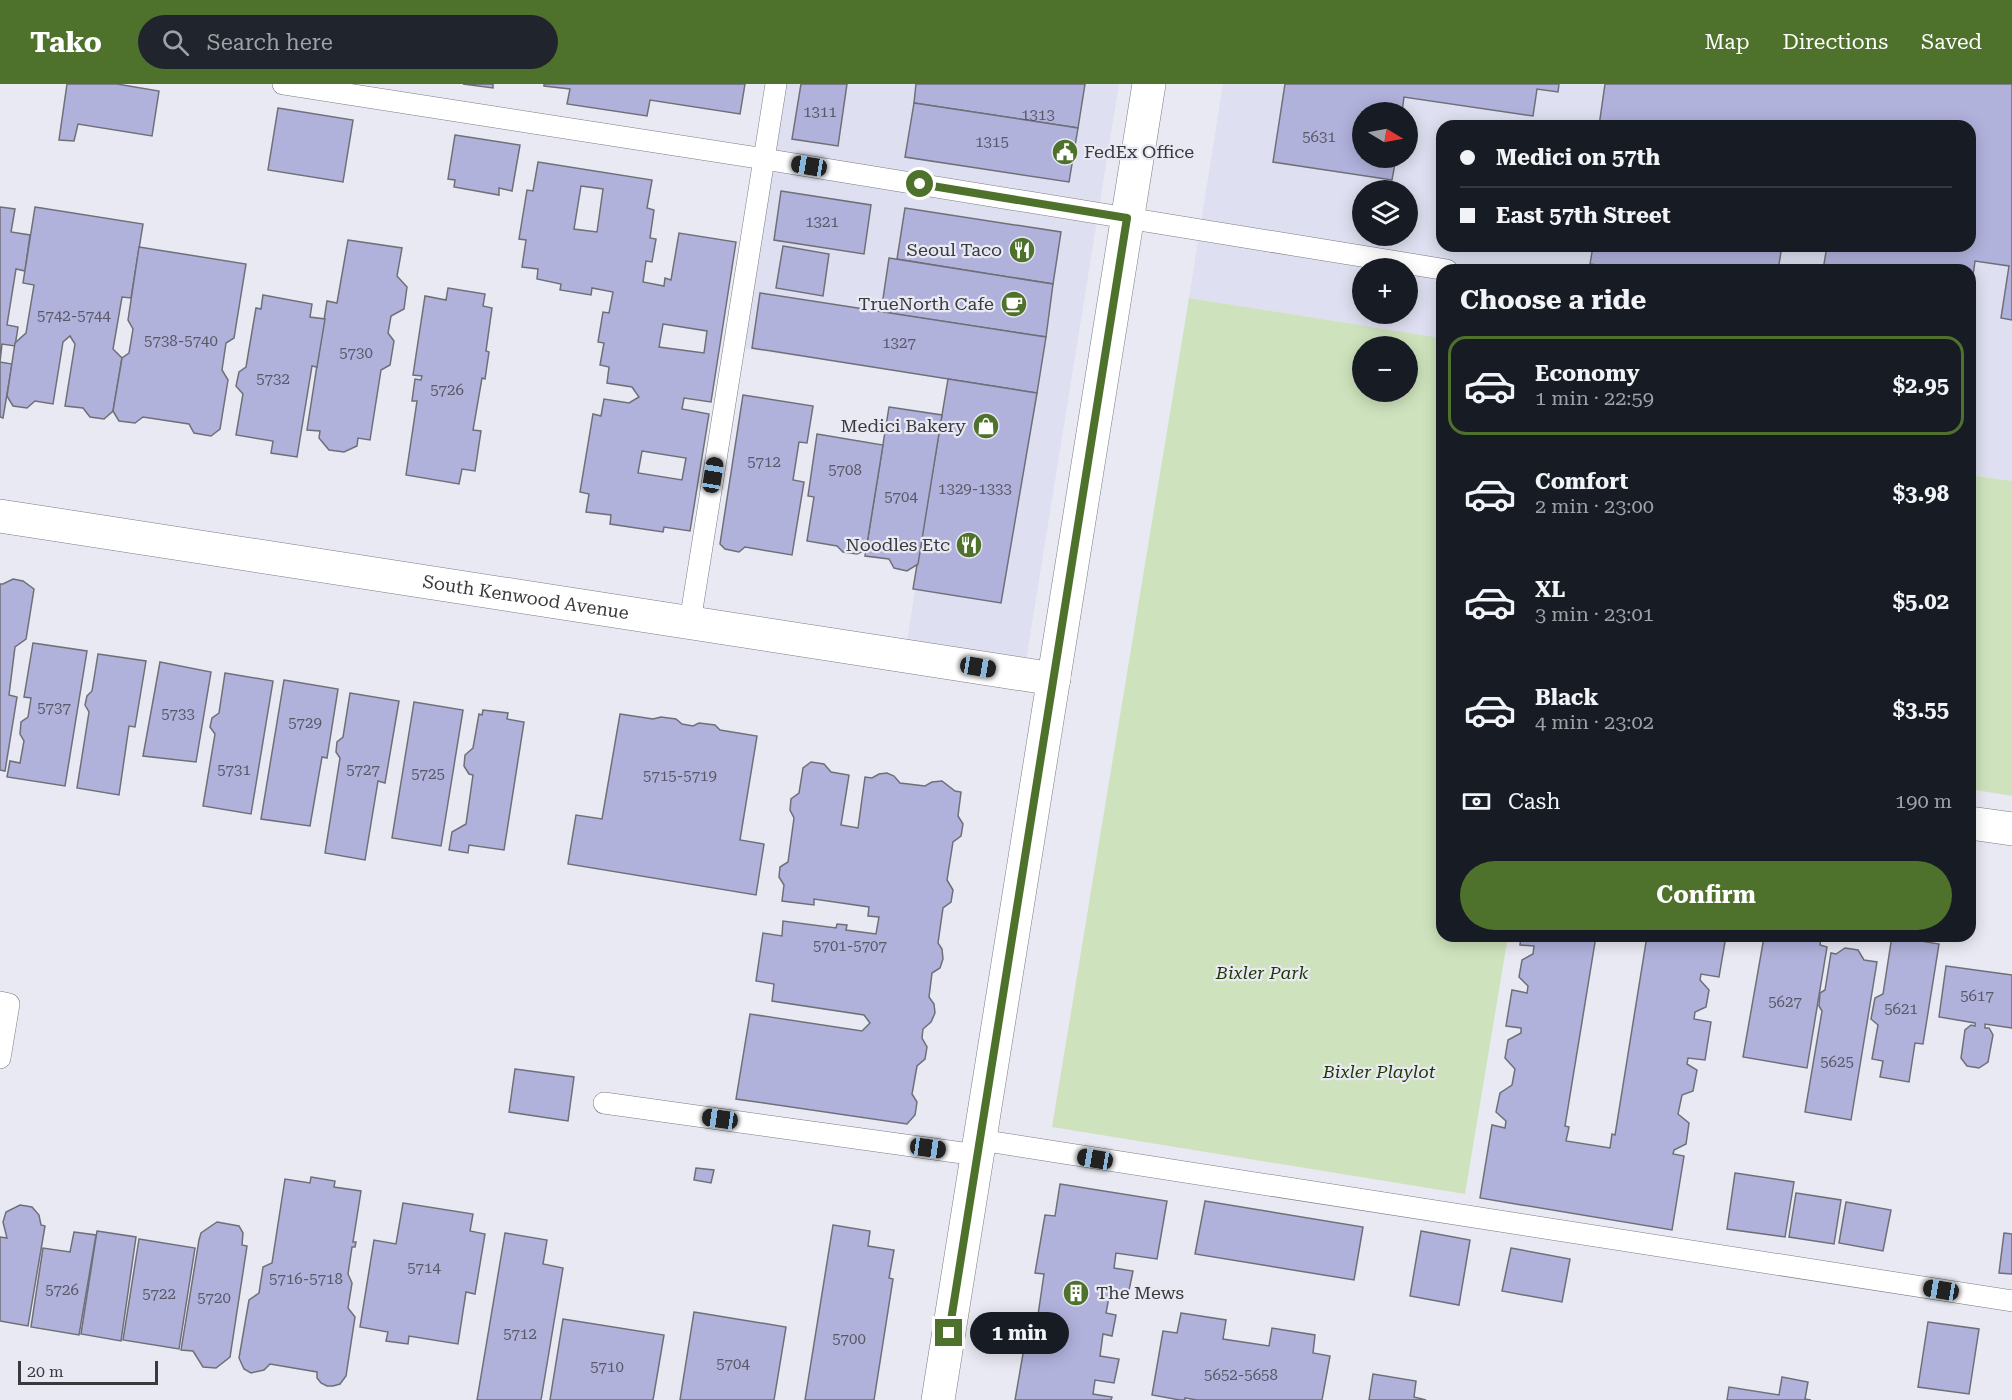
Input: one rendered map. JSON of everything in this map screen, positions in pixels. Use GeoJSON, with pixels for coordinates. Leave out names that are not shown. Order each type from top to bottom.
{"type":"FeatureCollection","features":[{"type":"Feature","properties":{"kind":"street"},"geometry":{"type":"LineString","coordinates":[[938,1400],[1149,84]]}},
{"type":"Feature","properties":{"kind":"street","name":"South Kenwood Avenue"},"geometry":{"type":"LineString","coordinates":[[0,516],[1054,678]]}},
{"type":"Feature","properties":{"kind":"street"},"geometry":{"type":"LineString","coordinates":[[1976,824],[2012,829]]}},
{"type":"Feature","properties":{"kind":"lane"},"geometry":{"type":"LineString","coordinates":[[283,84],[764,159],[1436,268]]}},
{"type":"Feature","properties":{"kind":"lane"},"geometry":{"type":"LineString","coordinates":[[690,622],[776,84]]}},
{"type":"Feature","properties":{"kind":"lane"},"geometry":{"type":"LineString","coordinates":[[0,1002],[9,1004],[0,1058]]}},
{"type":"Feature","properties":{"kind":"lane"},"geometry":{"type":"LineString","coordinates":[[604,1103],[978,1147],[2012,1301]]}},
{"type":"Feature","properties":{"kind":"shaded area"},"geometry":{"type":"Polygon","coordinates":[[[784,84],[1119,84],[1025,667],[906,648],[948,379],[740,348],[784,84]]]}},
{"type":"Feature","properties":{"kind":"shaded area"},"geometry":{"type":"Polygon","coordinates":[[[1223,84],[2012,84],[2012,481],[1976,476],[1976,264],[1436,264],[1436,337],[1353,324],[1418,324],[1418,258],[1352,258],[1352,324],[1189,298],[1223,84]]]}},
{"type":"Feature","properties":{"kind":"green space","name":"Bixler Park"},"geometry":{"type":"Polygon","coordinates":[[[1189,298],[1436,337],[1436,942],[1507,942],[1465,1194],[1052,1127],[1189,298]]]}},
{"type":"Feature","properties":{"kind":"green space"},"geometry":{"type":"Polygon","coordinates":[[[1976,476],[2012,481],[2012,796],[1976,790],[1976,476]]]}},
{"type":"Feature","properties":{"kind":"building"},"geometry":{"type":"Polygon","coordinates":[[[67,84],[117,84],[159,91],[152,136],[78,124],[74,141],[59,140],[67,84]]]}},
{"type":"Feature","properties":{"kind":"building"},"geometry":{"type":"Polygon","coordinates":[[[463,84],[493,84],[493,88],[463,84]]]}},
{"type":"Feature","properties":{"kind":"building"},"geometry":{"type":"Polygon","coordinates":[[[544,84],[745,84],[740,114],[650,100],[647,116],[567,104],[570,89],[544,86],[544,84]]]}},
{"type":"Feature","properties":{"kind":"building"},"geometry":{"type":"Polygon","coordinates":[[[801,84],[847,84],[838,146],[792,139],[801,84]]]}},
{"type":"Feature","properties":{"kind":"building"},"geometry":{"type":"Polygon","coordinates":[[[916,84],[1085,84],[1078,128],[914,103],[916,84]]]}},
{"type":"Feature","properties":{"kind":"building"},"geometry":{"type":"Polygon","coordinates":[[[1285,84],[1559,84],[1558,92],[1537,89],[1533,116],[1404,97],[1403,102],[1352,102],[1352,168],[1394,168],[1392,180],[1273,162],[1285,84]]]}},
{"type":"Feature","properties":{"kind":"building"},"geometry":{"type":"Polygon","coordinates":[[[1605,84],[2012,84],[2012,320],[2001,318],[2009,266],[1975,261],[1975,264],[1824,264],[1826,252],[1976,252],[1976,120],[1600,120],[1605,84]]]}},
{"type":"Feature","properties":{"kind":"building"},"geometry":{"type":"Polygon","coordinates":[[[914,103],[1078,128],[1069,182],[905,157],[914,103]]]}},
{"type":"Feature","properties":{"kind":"building"},"geometry":{"type":"Polygon","coordinates":[[[278,108],[353,120],[343,182],[268,170],[278,108]]]}},
{"type":"Feature","properties":{"kind":"building"},"geometry":{"type":"Polygon","coordinates":[[[455,135],[520,145],[512,191],[499,188],[499,195],[454,187],[455,180],[448,179],[455,135]]]}},
{"type":"Feature","properties":{"kind":"building"},"geometry":{"type":"Polygon","coordinates":[[[538,162],[652,180],[647,208],[654,210],[650,238],[656,239],[652,262],[646,261],[643,282],[664,286],[665,278],[671,280],[679,233],[736,242],[711,402],[684,398],[682,409],[709,414],[690,531],[664,527],[663,532],[610,524],[611,515],[586,512],[589,494],[580,492],[593,414],[601,416],[604,399],[629,403],[639,397],[632,387],[607,383],[609,367],[600,365],[604,343],[598,342],[603,312],[609,313],[613,292],[592,288],[591,295],[560,290],[561,284],[537,279],[538,269],[522,267],[526,240],[519,239],[527,190],[533,191],[538,162]],[[581,186],[574,229],[597,232],[603,189],[581,186]],[[663,324],[659,347],[704,353],[707,331],[663,324]],[[642,451],[638,473],[682,480],[686,458],[642,451]]]}},
{"type":"Feature","properties":{"kind":"building"},"geometry":{"type":"Polygon","coordinates":[[[781,191],[871,205],[864,254],[774,240],[781,191]]]}},
{"type":"Feature","properties":{"kind":"building"},"geometry":{"type":"Polygon","coordinates":[[[0,207],[15,209],[11,232],[30,235],[25,271],[16,269],[7,325],[18,327],[15,346],[2,344],[0,362],[0,207]]]}},
{"type":"Feature","properties":{"kind":"building"},"geometry":{"type":"Polygon","coordinates":[[[35,207],[143,224],[131,298],[122,297],[113,349],[122,358],[113,411],[104,419],[90,417],[83,408],[65,406],[75,344],[70,336],[63,342],[53,404],[35,401],[27,408],[13,406],[7,396],[15,343],[26,333],[34,285],[23,283],[35,207]]]}},
{"type":"Feature","properties":{"kind":"building"},"geometry":{"type":"Polygon","coordinates":[[[905,208],[1061,232],[1053,284],[897,259],[905,208]]]}},
{"type":"Feature","properties":{"kind":"building"},"geometry":{"type":"Polygon","coordinates":[[[348,240],[402,248],[397,276],[407,287],[404,309],[391,316],[388,333],[394,341],[390,365],[381,370],[370,440],[358,438],[357,446],[344,452],[329,450],[319,438],[320,431],[307,430],[327,301],[337,303],[348,240]]]}},
{"type":"Feature","properties":{"kind":"building"},"geometry":{"type":"Polygon","coordinates":[[[783,246],[829,254],[823,296],[776,288],[783,246]]]}},
{"type":"Feature","properties":{"kind":"building"},"geometry":{"type":"Polygon","coordinates":[[[139,247],[246,264],[234,338],[226,343],[222,370],[228,380],[220,429],[211,436],[194,433],[189,424],[143,417],[135,423],[119,421],[113,411],[122,358],[129,353],[133,329],[128,320],[139,247]]]}},
{"type":"Feature","properties":{"kind":"building"},"geometry":{"type":"Polygon","coordinates":[[[1592,252],[1781,252],[1779,264],[1590,264],[1592,252]]]}},
{"type":"Feature","properties":{"kind":"building"},"geometry":{"type":"Polygon","coordinates":[[[889,258],[1053,284],[1046,337],[881,312],[889,258]]]}},
{"type":"Feature","properties":{"kind":"building"},"geometry":{"type":"Polygon","coordinates":[[[448,288],[485,294],[483,306],[492,308],[485,379],[482,378],[473,430],[481,431],[475,471],[462,469],[459,484],[406,475],[417,401],[412,401],[415,379],[421,380],[422,376],[413,375],[425,296],[446,300],[448,288]]]}},
{"type":"Feature","properties":{"kind":"building"},"geometry":{"type":"Polygon","coordinates":[[[760,293],[1046,337],[1037,393],[752,348],[760,293]]]}},
{"type":"Feature","properties":{"kind":"building"},"geometry":{"type":"Polygon","coordinates":[[[263,295],[312,304],[310,317],[325,319],[317,367],[312,366],[297,457],[271,453],[273,441],[236,435],[243,394],[236,386],[239,372],[246,367],[256,308],[261,309],[263,295]]]}},
{"type":"Feature","properties":{"kind":"building"},"geometry":{"type":"Polygon","coordinates":[[[0,362],[12,364],[3,418],[0,417],[0,362]]]}},
{"type":"Feature","properties":{"kind":"building"},"geometry":{"type":"Polygon","coordinates":[[[948,379],[1037,393],[1001,603],[913,589],[948,379]]]}},
{"type":"Feature","properties":{"kind":"building"},"geometry":{"type":"Polygon","coordinates":[[[743,395],[813,406],[807,443],[799,442],[793,480],[804,482],[792,555],[745,547],[739,552],[725,549],[720,544],[743,395]]]}},
{"type":"Feature","properties":{"kind":"building"},"geometry":{"type":"Polygon","coordinates":[[[889,407],[942,415],[918,564],[907,571],[894,568],[889,559],[865,556],[889,407]]]}},
{"type":"Feature","properties":{"kind":"building"},"geometry":{"type":"Polygon","coordinates":[[[817,434],[883,445],[866,550],[857,554],[843,552],[837,546],[807,541],[814,497],[808,496],[817,434]]]}},
{"type":"Feature","properties":{"kind":"building"},"geometry":{"type":"Polygon","coordinates":[[[13,579],[23,581],[34,589],[26,639],[15,647],[9,695],[17,697],[5,771],[0,770],[0,584],[13,579]]]}},
{"type":"Feature","properties":{"kind":"building"},"geometry":{"type":"Polygon","coordinates":[[[33,643],[87,651],[65,786],[7,777],[10,761],[20,763],[24,741],[20,734],[21,722],[28,717],[31,698],[24,697],[33,643]]]}},
{"type":"Feature","properties":{"kind":"building"},"geometry":{"type":"Polygon","coordinates":[[[98,654],[146,661],[135,727],[129,726],[119,795],[77,788],[89,712],[85,705],[87,696],[92,691],[98,654]]]}},
{"type":"Feature","properties":{"kind":"building"},"geometry":{"type":"Polygon","coordinates":[[[160,662],[211,672],[196,762],[143,756],[160,662]]]}},
{"type":"Feature","properties":{"kind":"building"},"geometry":{"type":"Polygon","coordinates":[[[225,673],[273,681],[251,814],[203,806],[215,734],[210,727],[212,718],[219,713],[225,673]]]}},
{"type":"Feature","properties":{"kind":"building"},"geometry":{"type":"Polygon","coordinates":[[[284,680],[338,689],[327,758],[322,757],[310,826],[261,819],[284,680]]]}},
{"type":"Feature","properties":{"kind":"building"},"geometry":{"type":"Polygon","coordinates":[[[350,693],[399,701],[385,783],[378,781],[365,860],[325,853],[340,758],[336,752],[337,742],[343,737],[350,693]]]}},
{"type":"Feature","properties":{"kind":"building"},"geometry":{"type":"Polygon","coordinates":[[[414,702],[463,710],[441,846],[392,838],[414,702]]]}},
{"type":"Feature","properties":{"kind":"building"},"geometry":{"type":"Polygon","coordinates":[[[483,710],[508,713],[507,719],[524,722],[504,850],[469,845],[468,853],[449,850],[452,832],[466,824],[473,775],[469,774],[464,766],[465,755],[473,748],[479,714],[482,715],[483,710]]]}},
{"type":"Feature","properties":{"kind":"building"},"geometry":{"type":"Polygon","coordinates":[[[620,714],[653,719],[661,717],[676,719],[682,724],[693,726],[699,723],[715,725],[720,730],[757,736],[740,840],[764,844],[756,895],[568,864],[576,815],[602,819],[620,714]]]}},
{"type":"Feature","properties":{"kind":"building"},"geometry":{"type":"Polygon","coordinates":[[[811,762],[824,764],[831,772],[849,775],[841,825],[858,828],[865,777],[872,778],[887,773],[894,776],[900,783],[925,786],[932,782],[942,781],[955,791],[961,792],[958,816],[963,824],[961,836],[953,842],[947,880],[953,890],[951,902],[943,908],[938,943],[942,949],[943,959],[940,968],[932,973],[929,997],[934,1004],[935,1013],[931,1022],[923,1029],[922,1038],[927,1047],[925,1059],[917,1066],[912,1094],[917,1102],[915,1115],[907,1124],[736,1099],[750,1014],[862,1031],[870,1023],[864,1015],[772,1001],[774,984],[756,981],[763,933],[782,936],[783,921],[836,928],[837,924],[847,925],[846,930],[876,934],[879,917],[868,916],[869,907],[814,899],[814,905],[782,901],[784,885],[779,877],[780,867],[788,862],[794,818],[790,810],[791,799],[799,793],[803,768],[811,762]]]}},
{"type":"Feature","properties":{"kind":"building"},"geometry":{"type":"Polygon","coordinates":[[[1520,942],[1595,942],[1565,1126],[1569,1127],[1566,1141],[1610,1148],[1612,1134],[1615,1135],[1646,942],[1725,942],[1719,977],[1701,974],[1700,980],[1709,990],[1706,1007],[1695,1012],[1694,1019],[1711,1022],[1705,1060],[1688,1058],[1687,1064],[1697,1070],[1693,1091],[1682,1095],[1678,1114],[1689,1123],[1686,1144],[1674,1150],[1673,1154],[1684,1156],[1672,1230],[1480,1198],[1492,1125],[1505,1128],[1506,1121],[1496,1112],[1500,1093],[1512,1085],[1515,1069],[1505,1058],[1508,1040],[1521,1033],[1521,1028],[1506,1026],[1512,990],[1527,993],[1528,986],[1519,977],[1522,960],[1533,954],[1534,946],[1520,945],[1520,942]]]}},
{"type":"Feature","properties":{"kind":"building"},"geometry":{"type":"Polygon","coordinates":[[[1763,942],[1820,942],[1820,945],[1827,947],[1807,1068],[1743,1057],[1763,942]]]}},
{"type":"Feature","properties":{"kind":"building"},"geometry":{"type":"Polygon","coordinates":[[[1891,942],[1939,944],[1923,1044],[1915,1043],[1909,1082],[1880,1077],[1883,1061],[1872,1059],[1878,1025],[1871,1019],[1875,998],[1883,994],[1891,942]]]}},
{"type":"Feature","properties":{"kind":"building"},"geometry":{"type":"Polygon","coordinates":[[[1845,948],[1858,950],[1864,960],[1877,962],[1851,1120],[1805,1112],[1822,1011],[1819,1006],[1820,993],[1825,990],[1831,953],[1836,954],[1845,948]]]}},
{"type":"Feature","properties":{"kind":"building"},"geometry":{"type":"Polygon","coordinates":[[[1946,966],[2012,975],[2012,1028],[1985,1024],[1985,1028],[1989,1028],[1993,1035],[1988,1062],[1979,1068],[1967,1066],[1961,1058],[1965,1030],[1971,1025],[1975,1026],[1975,1023],[1939,1017],[1946,966]]]}},
{"type":"Feature","properties":{"kind":"building"},"geometry":{"type":"Polygon","coordinates":[[[515,1069],[574,1077],[568,1121],[509,1112],[515,1069]]]}},
{"type":"Feature","properties":{"kind":"building"},"geometry":{"type":"Polygon","coordinates":[[[696,1168],[714,1170],[711,1183],[694,1180],[696,1168]]]}},
{"type":"Feature","properties":{"kind":"building"},"geometry":{"type":"Polygon","coordinates":[[[1735,1173],[1794,1182],[1785,1237],[1727,1229],[1735,1173]]]}},
{"type":"Feature","properties":{"kind":"building"},"geometry":{"type":"Polygon","coordinates":[[[311,1177],[335,1181],[334,1187],[361,1191],[353,1242],[356,1242],[355,1247],[352,1247],[348,1274],[352,1283],[348,1308],[355,1317],[346,1376],[340,1384],[333,1386],[321,1383],[317,1378],[317,1372],[270,1364],[264,1370],[251,1373],[244,1369],[239,1358],[249,1300],[259,1293],[263,1267],[272,1263],[285,1179],[310,1183],[311,1177]]]}},
{"type":"Feature","properties":{"kind":"building","name":"The Mews"},"geometry":{"type":"Polygon","coordinates":[[[1060,1184],[1167,1201],[1157,1259],[1116,1253],[1114,1268],[1133,1271],[1128,1295],[1110,1292],[1106,1313],[1116,1315],[1112,1336],[1103,1334],[1100,1356],[1119,1359],[1114,1383],[1095,1380],[1093,1394],[1112,1397],[1111,1400],[1015,1400],[1024,1348],[1033,1349],[1044,1274],[1035,1273],[1045,1215],[1055,1216],[1060,1184]]]}},
{"type":"Feature","properties":{"kind":"building"},"geometry":{"type":"Polygon","coordinates":[[[1796,1193],[1841,1200],[1834,1244],[1789,1237],[1796,1193]]]}},
{"type":"Feature","properties":{"kind":"building"},"geometry":{"type":"Polygon","coordinates":[[[1205,1201],[1363,1227],[1354,1280],[1195,1254],[1205,1201]]]}},
{"type":"Feature","properties":{"kind":"building"},"geometry":{"type":"Polygon","coordinates":[[[1846,1202],[1891,1210],[1883,1251],[1839,1243],[1846,1202]]]}},
{"type":"Feature","properties":{"kind":"building"},"geometry":{"type":"Polygon","coordinates":[[[403,1203],[473,1214],[470,1231],[485,1234],[475,1294],[466,1292],[458,1344],[409,1336],[408,1344],[386,1341],[388,1332],[360,1327],[374,1240],[396,1244],[403,1203]]]}},
{"type":"Feature","properties":{"kind":"building"},"geometry":{"type":"Polygon","coordinates":[[[20,1205],[32,1207],[39,1215],[41,1225],[45,1226],[28,1326],[0,1321],[0,1237],[7,1238],[3,1222],[6,1212],[20,1205]]]}},
{"type":"Feature","properties":{"kind":"building"},"geometry":{"type":"Polygon","coordinates":[[[217,1222],[239,1226],[243,1233],[242,1245],[247,1246],[230,1357],[216,1368],[203,1367],[193,1351],[181,1350],[199,1240],[201,1233],[217,1222]]]}},
{"type":"Feature","properties":{"kind":"building"},"geometry":{"type":"Polygon","coordinates":[[[833,1225],[870,1231],[868,1246],[894,1250],[889,1278],[893,1279],[874,1400],[805,1400],[833,1225]]]}},
{"type":"Feature","properties":{"kind":"building"},"geometry":{"type":"Polygon","coordinates":[[[97,1231],[136,1237],[121,1341],[81,1334],[97,1231]]]}},
{"type":"Feature","properties":{"kind":"building"},"geometry":{"type":"Polygon","coordinates":[[[1421,1231],[1470,1240],[1459,1305],[1410,1296],[1421,1231]]]}},
{"type":"Feature","properties":{"kind":"building"},"geometry":{"type":"Polygon","coordinates":[[[74,1232],[96,1235],[79,1335],[31,1327],[43,1248],[70,1252],[74,1232]]]}},
{"type":"Feature","properties":{"kind":"building"},"geometry":{"type":"Polygon","coordinates":[[[505,1233],[547,1240],[543,1264],[563,1268],[541,1400],[477,1400],[505,1233]]]}},
{"type":"Feature","properties":{"kind":"building"},"geometry":{"type":"Polygon","coordinates":[[[2004,1233],[2012,1234],[2012,1274],[1999,1273],[2004,1233]]]}},
{"type":"Feature","properties":{"kind":"building"},"geometry":{"type":"Polygon","coordinates":[[[139,1239],[195,1248],[179,1349],[123,1340],[139,1239]]]}},
{"type":"Feature","properties":{"kind":"building"},"geometry":{"type":"Polygon","coordinates":[[[1511,1248],[1570,1259],[1562,1302],[1502,1291],[1511,1248]]]}},
{"type":"Feature","properties":{"kind":"building"},"geometry":{"type":"Polygon","coordinates":[[[694,1312],[786,1327],[774,1400],[680,1400],[694,1312]]]}},
{"type":"Feature","properties":{"kind":"building","name":"The Mews"},"geometry":{"type":"Polygon","coordinates":[[[1181,1313],[1226,1320],[1223,1339],[1269,1346],[1272,1328],[1315,1335],[1313,1353],[1330,1356],[1322,1400],[1197,1400],[1185,1398],[1185,1400],[1180,1400],[1152,1395],[1163,1331],[1177,1333],[1181,1313]]]}},
{"type":"Feature","properties":{"kind":"building"},"geometry":{"type":"Polygon","coordinates":[[[563,1319],[664,1335],[653,1400],[550,1400],[563,1319]]]}},
{"type":"Feature","properties":{"kind":"building"},"geometry":{"type":"Polygon","coordinates":[[[1928,1322],[1979,1329],[1969,1394],[1918,1387],[1928,1322]]]}},
{"type":"Feature","properties":{"kind":"building"},"geometry":{"type":"Polygon","coordinates":[[[1373,1374],[1416,1381],[1414,1397],[1426,1400],[1369,1400],[1373,1374]]]}},
{"type":"Feature","properties":{"kind":"building"},"geometry":{"type":"Polygon","coordinates":[[[1782,1377],[1808,1382],[1805,1399],[1811,1400],[1727,1400],[1729,1387],[1779,1395],[1782,1377]]]}},
{"type":"Feature","properties":{"kind":"place","name":"FedEx Office"},"geometry":{"type":"Point","coordinates":[1065,152]}},
{"type":"Feature","properties":{"kind":"place","name":"Seoul Taco"},"geometry":{"type":"Point","coordinates":[1022,250]}},
{"type":"Feature","properties":{"kind":"place","name":"TrueNorth Cafe"},"geometry":{"type":"Point","coordinates":[1014,304]}},
{"type":"Feature","properties":{"kind":"place","name":"Medici Bakery"},"geometry":{"type":"Point","coordinates":[986,426]}},
{"type":"Feature","properties":{"kind":"place","name":"Noodles Etc"},"geometry":{"type":"Point","coordinates":[969,545]}},
{"type":"Feature","properties":{"kind":"place","name":"The Mews"},"geometry":{"type":"Point","coordinates":[1076,1293]}},
{"type":"Feature","properties":{"kind":"route"},"geometry":{"type":"LineString","coordinates":[[920,184],[1127,218],[949,1333]]}},
{"type":"Feature","properties":{"kind":"park label","name":"Bixler Playlot"},"geometry":{"type":"Point","coordinates":[1379,1072]}}]}
